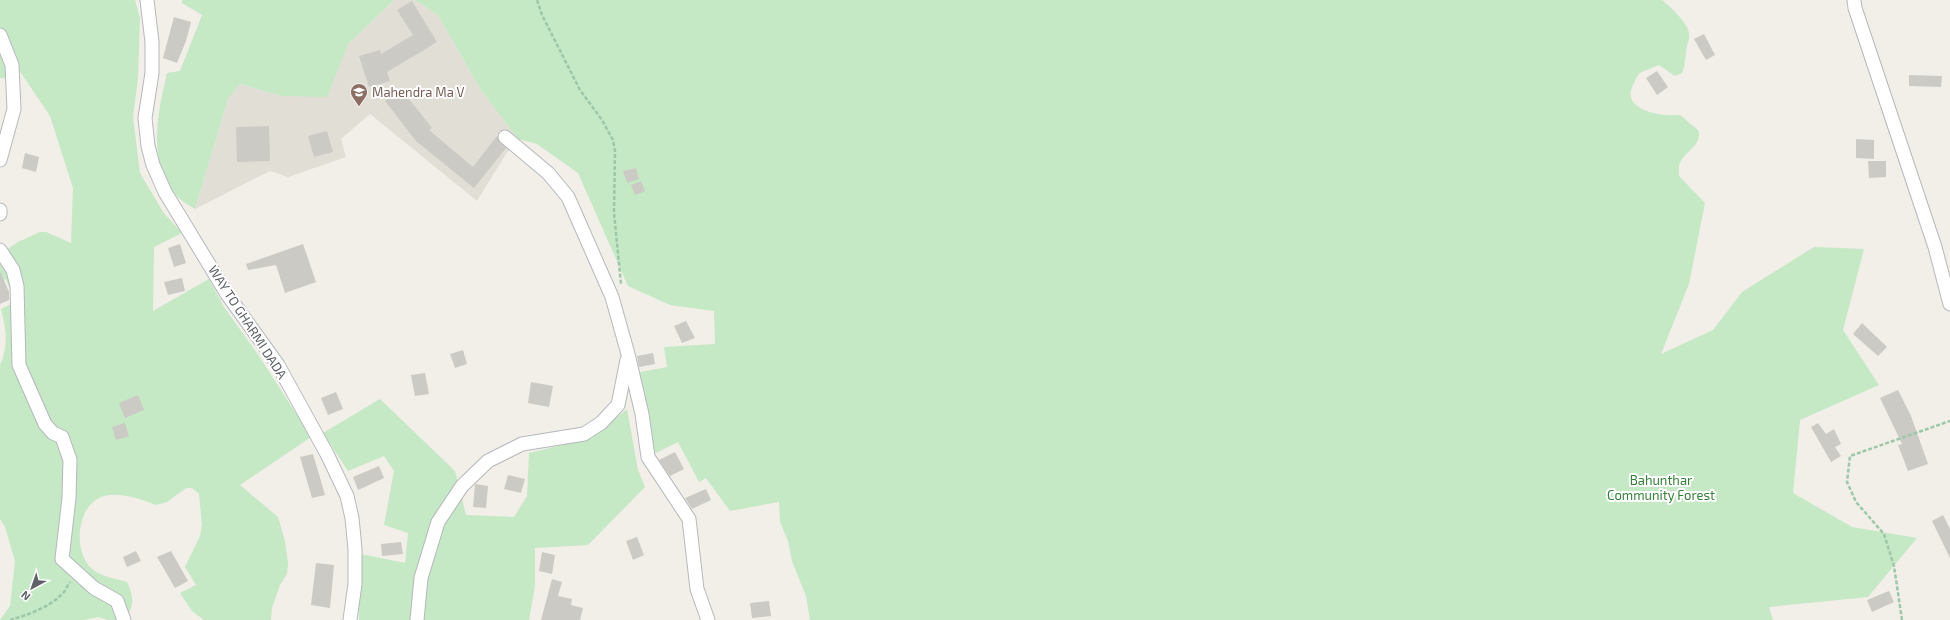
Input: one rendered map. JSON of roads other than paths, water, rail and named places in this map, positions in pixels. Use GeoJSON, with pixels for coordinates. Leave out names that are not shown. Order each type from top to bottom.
{"type":"FeatureCollection","features":[{"type":"Feature","properties":{"kind":"street","name":"WAY TO GHARMI DADA"},"geometry":{"type":"LineString","coordinates":[[147,0],[152,50],[152,73],[145,118],[148,146],[153,165],[168,198],[236,310],[278,365],[327,454],[347,496],[352,518],[355,549],[355,584],[350,620]]}},
{"type":"Feature","properties":{"kind":"street"},"geometry":{"type":"LineString","coordinates":[[1854,0],[1855,8],[1935,247],[1950,304]]}},
{"type":"Feature","properties":{"kind":"street"},"geometry":{"type":"LineString","coordinates":[[0,35],[12,65],[14,109],[0,160]]}},
{"type":"Feature","properties":{"kind":"street"},"geometry":{"type":"LineString","coordinates":[[505,136],[548,173],[568,197],[612,297],[628,354],[642,414],[648,457],[688,519],[697,589],[708,620]]}},
{"type":"Feature","properties":{"kind":"street"},"geometry":{"type":"LineString","coordinates":[[0,250],[13,270],[17,286],[19,365],[39,412],[53,433],[62,437],[70,460],[70,498],[62,559],[94,588],[117,601],[124,620]]}},
{"type":"Feature","properties":{"kind":"street"},"geometry":{"type":"LineString","coordinates":[[417,620],[420,578],[438,522],[462,486],[488,461],[522,444],[584,434],[600,423],[618,405],[628,354]]}},
{"type":"Feature","properties":{"kind":"place","name":"Mahendra Ma V"},"geometry":{"type":"Point","coordinates":[359,107]}},
{"type":"Feature","properties":{"kind":"park label","name":"Bahunthar Community Forest"},"geometry":{"type":"Point","coordinates":[1661,488]}}]}
